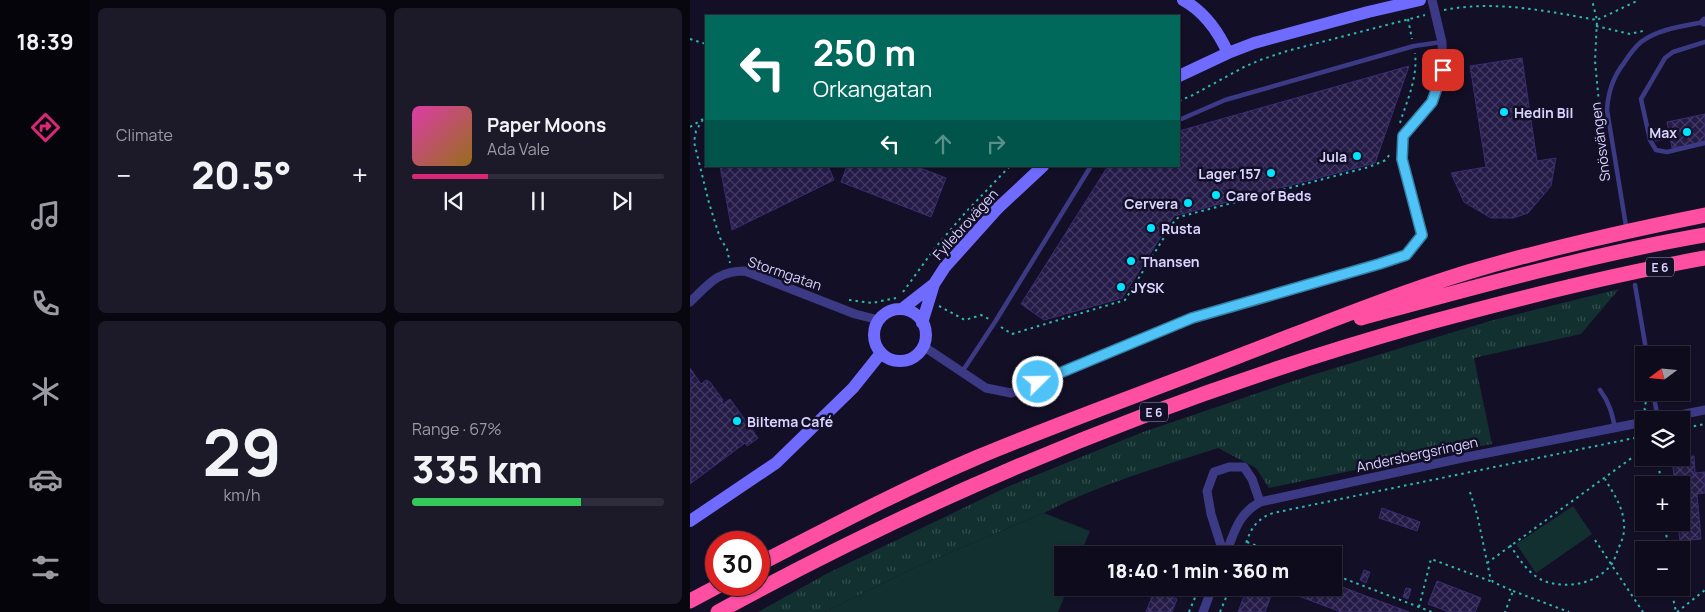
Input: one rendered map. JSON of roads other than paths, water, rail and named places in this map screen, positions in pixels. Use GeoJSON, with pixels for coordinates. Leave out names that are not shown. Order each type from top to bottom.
{"type":"FeatureCollection","features":[{"type":"Feature","properties":{"kind":"highway"},"geometry":{"type":"LineString","coordinates":[[1238,357],[1387,299],[1467,273],[1587,240],[1705,215]]}},
{"type":"Feature","properties":{"kind":"highway","name":"E 6"},"geometry":{"type":"LineString","coordinates":[[770,558],[880,502],[977,458],[1102,407],[1238,357],[1352,321],[1504,278],[1665,242],[1705,235]]}},
{"type":"Feature","properties":{"kind":"highway","name":"E 6"},"geometry":{"type":"LineString","coordinates":[[718,612],[765,586],[889,524],[987,479],[1110,428],[1245,379],[1360,342],[1494,304],[1614,276],[1705,258]]}},
{"type":"Feature","properties":{"kind":"highway"},"geometry":{"type":"LineString","coordinates":[[690,601],[705,593]]}},
{"type":"Feature","properties":{"kind":"street"},"geometry":{"type":"LineString","coordinates":[[1183,0],[1208,19],[1228,53]]}},
{"type":"Feature","properties":{"kind":"street"},"geometry":{"type":"LineString","coordinates":[[1180,76],[1228,53],[1273,38],[1420,0]]}},
{"type":"Feature","properties":{"kind":"street"},"geometry":{"type":"LineString","coordinates":[[925,297],[900,303],[879,320],[875,329],[874,340],[881,353],[894,360],[904,360],[913,357],[923,346],[986,388],[1011,393],[1192,318],[1406,255],[1422,235],[1402,159],[1403,136],[1432,102],[1443,70],[1442,42],[1432,0]]}},
{"type":"Feature","properties":{"kind":"street","name":"Fyllebrovägen"},"geometry":{"type":"LineString","coordinates":[[923,346],[925,335],[922,323],[925,297],[945,268],[980,227],[1042,167]]}},
{"type":"Feature","properties":{"kind":"street","name":"Stormgatan"},"geometry":{"type":"LineString","coordinates":[[690,302],[714,279],[730,271],[745,271],[855,314],[879,320]]}},
{"type":"Feature","properties":{"kind":"street"},"geometry":{"type":"LineString","coordinates":[[900,303],[922,323]]}},
{"type":"Feature","properties":{"kind":"street"},"geometry":{"type":"LineString","coordinates":[[690,521],[776,463],[853,388],[881,353]]}},
{"type":"Feature","properties":{"kind":"street","name":"Andersbergsringen"},"geometry":{"type":"LineString","coordinates":[[1690,412],[1705,410]]}},
{"type":"Feature","properties":{"kind":"street","name":"Andersbergsringen"},"geometry":{"type":"LineString","coordinates":[[1228,546],[1241,517],[1248,509],[1260,502],[1452,460],[1635,423]]}},
{"type":"Feature","properties":{"kind":"street"},"geometry":{"type":"LineString","coordinates":[[1221,546],[1211,514],[1207,491],[1214,472],[1229,466],[1244,467],[1252,479],[1260,502]]}},
{"type":"Feature","properties":{"kind":"street"},"geometry":{"type":"LineString","coordinates":[[1203,612],[1209,596]]}},
{"type":"Feature","properties":{"kind":"lane","name":"Snösvängen"},"geometry":{"type":"LineString","coordinates":[[1626,226],[1608,110],[1611,84],[1630,53],[1644,40],[1659,33],[1704,21]]}},
{"type":"Feature","properties":{"kind":"lane"},"geometry":{"type":"LineString","coordinates":[[1180,120],[1225,100],[1414,46],[1442,42]]}},
{"type":"Feature","properties":{"kind":"lane"},"geometry":{"type":"LineString","coordinates":[[1705,42],[1673,52],[1665,58],[1641,99],[1650,140],[1656,150],[1667,152],[1705,143]]}},
{"type":"Feature","properties":{"kind":"lane"},"geometry":{"type":"LineString","coordinates":[[962,372],[1090,167]]}},
{"type":"Feature","properties":{"kind":"lane"},"geometry":{"type":"LineString","coordinates":[[1635,285],[1645,346]]}},
{"type":"Feature","properties":{"kind":"lane"},"geometry":{"type":"LineString","coordinates":[[1600,390],[1611,410],[1615,428]]}},
{"type":"Feature","properties":{"kind":"place","name":"Hedin Bil"},"geometry":{"type":"Point","coordinates":[1504,112]}},
{"type":"Feature","properties":{"kind":"place","name":"Max"},"geometry":{"type":"Point","coordinates":[1687,132]}},
{"type":"Feature","properties":{"kind":"place","name":"Jula"},"geometry":{"type":"Point","coordinates":[1357,156]}},
{"type":"Feature","properties":{"kind":"place","name":"Lager 157"},"geometry":{"type":"Point","coordinates":[1271,173]}},
{"type":"Feature","properties":{"kind":"place","name":"Care of Beds"},"geometry":{"type":"Point","coordinates":[1216,195]}},
{"type":"Feature","properties":{"kind":"place","name":"Cervera"},"geometry":{"type":"Point","coordinates":[1188,203]}},
{"type":"Feature","properties":{"kind":"place","name":"Rusta"},"geometry":{"type":"Point","coordinates":[1151,228]}},
{"type":"Feature","properties":{"kind":"place","name":"Thansen"},"geometry":{"type":"Point","coordinates":[1131,261]}},
{"type":"Feature","properties":{"kind":"place","name":"JYSK"},"geometry":{"type":"Point","coordinates":[1121,287]}},
{"type":"Feature","properties":{"kind":"place","name":"Biltema Café"},"geometry":{"type":"Point","coordinates":[737,421]}}]}
